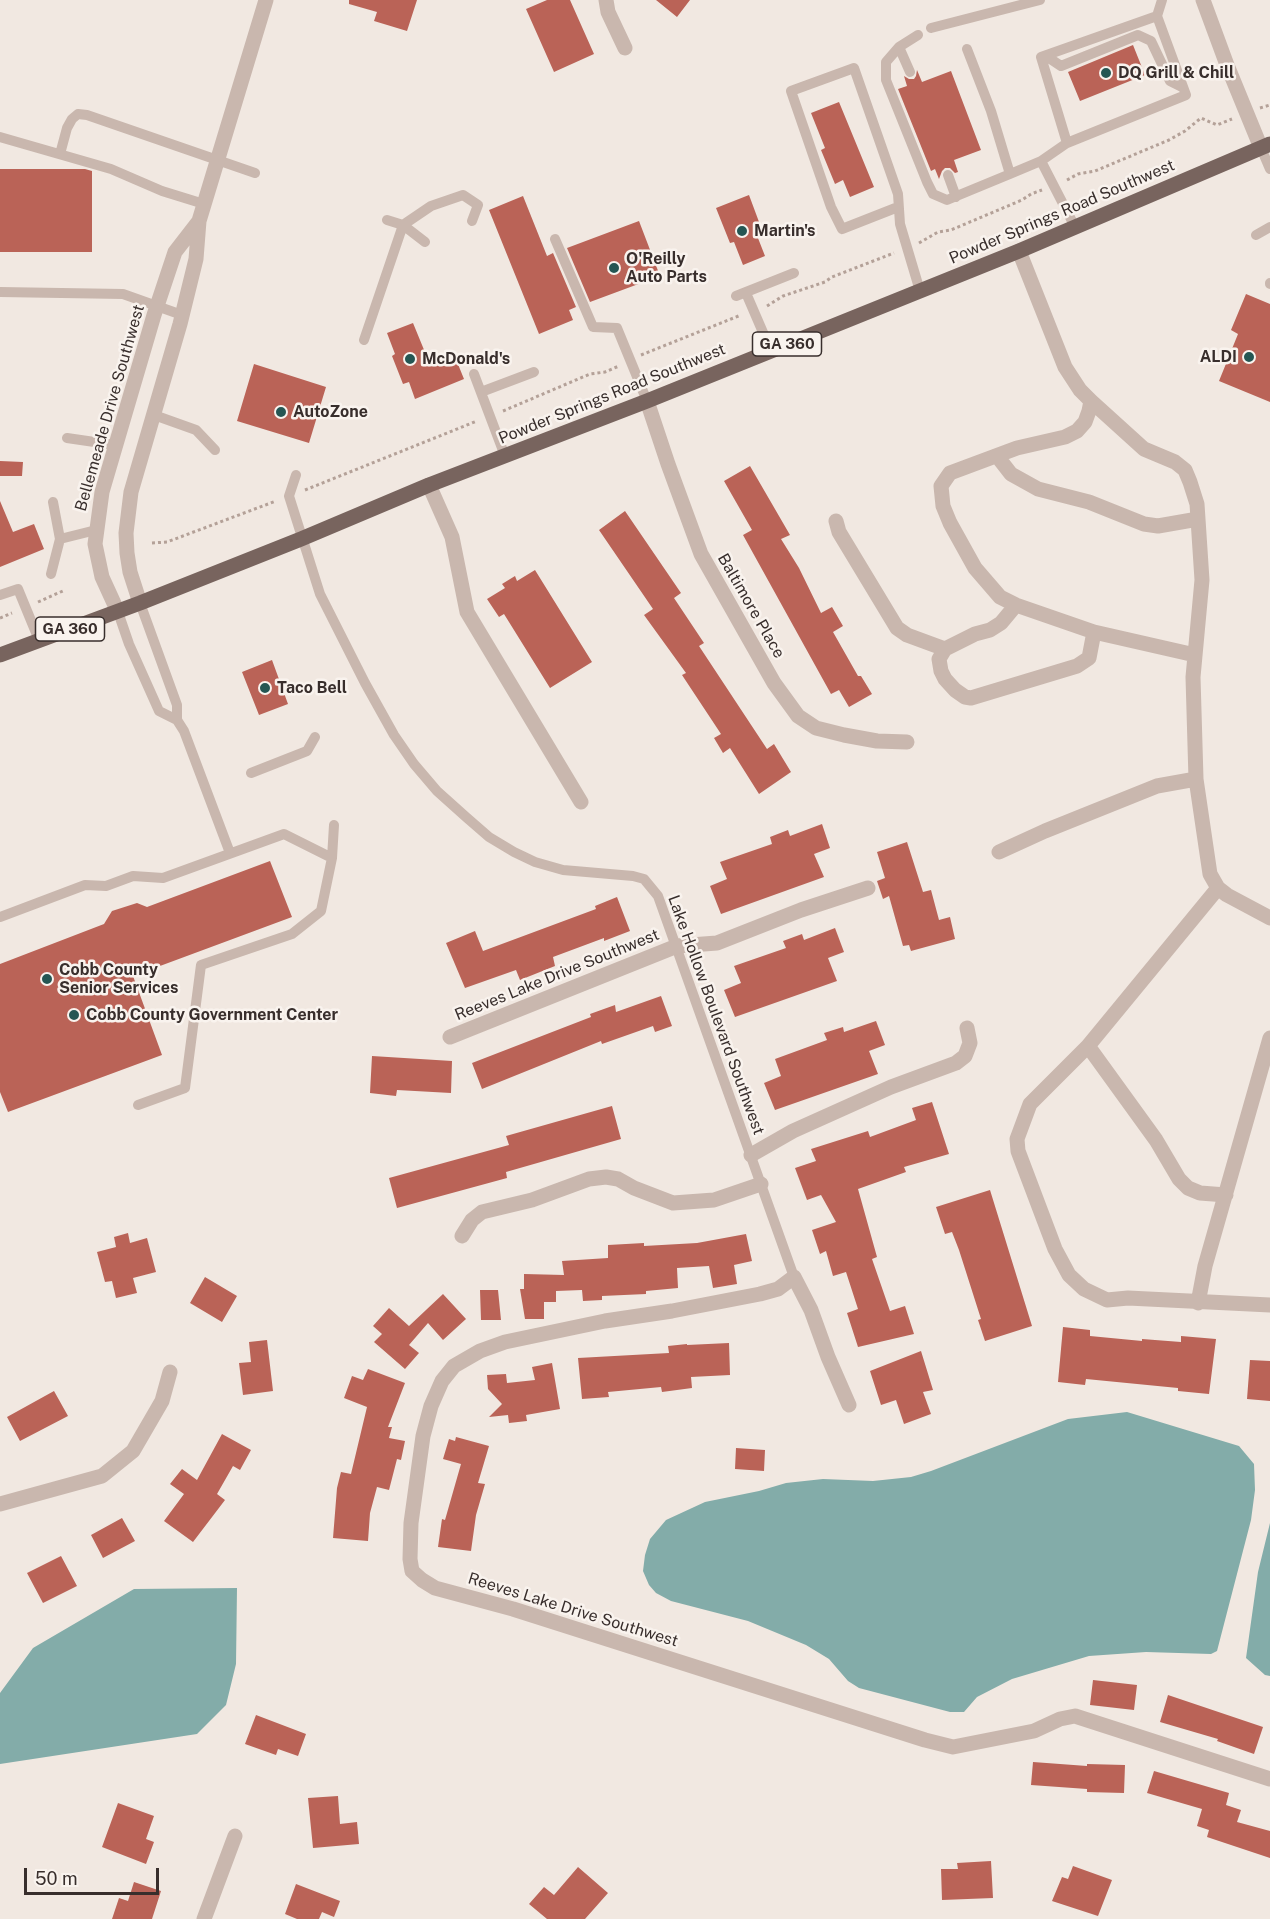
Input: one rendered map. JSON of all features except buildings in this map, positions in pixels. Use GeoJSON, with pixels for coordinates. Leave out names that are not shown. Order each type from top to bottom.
{"type":"FeatureCollection","features":[{"type":"Feature","properties":{"kind":"main road","name":"Powder Springs Road Southwest"},"geometry":{"type":"LineString","coordinates":[[140,603],[1019,251],[1266,146]]}},
{"type":"Feature","properties":{"kind":"main road","name":"GA 360"},"geometry":{"type":"LineString","coordinates":[[0,655],[140,603]]}},
{"type":"Feature","properties":{"kind":"street","name":"Bellemeade Drive Southwest"},"geometry":{"type":"LineString","coordinates":[[140,603],[130,572],[126,533],[131,492],[182,315],[196,259],[199,221],[266,0]]}},
{"type":"Feature","properties":{"kind":"street"},"geometry":{"type":"LineString","coordinates":[[606,0],[608,12],[625,48]]}},
{"type":"Feature","properties":{"kind":"street"},"geometry":{"type":"LineString","coordinates":[[1203,0],[1247,113],[1266,146]]}},
{"type":"Feature","properties":{"kind":"street","name":"Bellemeade Drive Southwest"},"geometry":{"type":"LineString","coordinates":[[118,612],[100,571],[95,544],[102,492],[175,252],[199,221]]}},
{"type":"Feature","properties":{"kind":"street"},"geometry":{"type":"LineString","coordinates":[[1019,251],[1065,367],[1080,390],[1144,449],[1175,462],[1185,470],[1197,504],[1202,580],[1193,677],[1196,779],[1210,874],[1218,888],[1227,895],[1270,918]]}},
{"type":"Feature","properties":{"kind":"street","name":"Baltimore Place"},"geometry":{"type":"LineString","coordinates":[[647,401],[701,554],[774,683],[798,716],[816,728],[844,735],[877,741],[907,742]]}},
{"type":"Feature","properties":{"kind":"street"},"geometry":{"type":"LineString","coordinates":[[1091,401],[1085,422],[1077,431],[1065,437],[1017,448],[950,473],[941,486],[944,506],[950,523],[975,568],[1000,597],[1016,605],[1094,632],[1196,655]]}},
{"type":"Feature","properties":{"kind":"street"},"geometry":{"type":"LineString","coordinates":[[997,456],[1011,474],[1038,489],[1089,502],[1144,524],[1158,526],[1198,519]]}},
{"type":"Feature","properties":{"kind":"street"},"geometry":{"type":"LineString","coordinates":[[429,486],[452,537],[467,612],[581,802]]}},
{"type":"Feature","properties":{"kind":"street"},"geometry":{"type":"LineString","coordinates":[[836,521],[839,532],[897,628],[907,635],[945,649]]}},
{"type":"Feature","properties":{"kind":"street"},"geometry":{"type":"LineString","coordinates":[[1016,605],[1001,623],[945,649],[939,658],[945,679],[965,698],[1077,666],[1089,658],[1094,632]]}},
{"type":"Feature","properties":{"kind":"street"},"geometry":{"type":"LineString","coordinates":[[999,852],[1157,786],[1196,779]]}},
{"type":"Feature","properties":{"kind":"street","name":"Reeves Lake Drive Southwest"},"geometry":{"type":"LineString","coordinates":[[450,1037],[677,946],[717,943],[801,910],[868,888]]}},
{"type":"Feature","properties":{"kind":"street"},"geometry":{"type":"LineString","coordinates":[[1218,888],[1088,1046],[1030,1104],[1017,1139],[1018,1151],[1055,1249],[1069,1275],[1084,1289],[1107,1300],[1128,1298],[1270,1305]]}},
{"type":"Feature","properties":{"kind":"street"},"geometry":{"type":"LineString","coordinates":[[751,1155],[793,1131],[891,1087],[956,1063],[964,1056],[970,1043],[967,1028]]}},
{"type":"Feature","properties":{"kind":"street"},"geometry":{"type":"LineString","coordinates":[[1198,1303],[1205,1266],[1270,1038]]}},
{"type":"Feature","properties":{"kind":"street"},"geometry":{"type":"LineString","coordinates":[[1088,1046],[1156,1140],[1179,1179],[1188,1188],[1200,1193],[1226,1196]]}},
{"type":"Feature","properties":{"kind":"street"},"geometry":{"type":"LineString","coordinates":[[462,1236],[472,1220],[482,1212],[532,1200],[589,1179],[606,1177],[618,1179],[634,1188],[673,1203],[714,1200],[761,1184]]}},
{"type":"Feature","properties":{"kind":"street"},"geometry":{"type":"LineString","coordinates":[[794,1277],[849,1405]]}},
{"type":"Feature","properties":{"kind":"street","name":"Reeves Lake Drive Southwest"},"geometry":{"type":"LineString","coordinates":[[794,1277],[778,1289],[760,1294],[604,1321],[505,1342],[468,1356],[454,1366],[442,1381],[431,1406],[423,1436],[411,1523],[412,1571],[435,1588],[513,1609],[934,1743],[953,1747],[975,1744],[1035,1731],[1060,1719],[1075,1716],[1270,1779]]}},
{"type":"Feature","properties":{"kind":"street"},"geometry":{"type":"LineString","coordinates":[[0,1503],[102,1476],[133,1451],[162,1401],[170,1372]]}},
{"type":"Feature","properties":{"kind":"street"},"geometry":{"type":"LineString","coordinates":[[204,1919],[235,1836]]}},
{"type":"Feature","properties":{"kind":"lane"},"geometry":{"type":"LineString","coordinates":[[931,28],[1040,0]]}},
{"type":"Feature","properties":{"kind":"lane"},"geometry":{"type":"LineString","coordinates":[[918,35],[898,47],[886,62],[886,80],[933,194],[947,200],[1041,161],[1067,143],[1186,95],[1157,16],[1162,0]]}},
{"type":"Feature","properties":{"kind":"lane"},"geometry":{"type":"LineString","coordinates":[[1067,143],[1041,57],[1157,16]]}},
{"type":"Feature","properties":{"kind":"lane"},"geometry":{"type":"LineString","coordinates":[[1046,56],[1061,66],[1138,35],[1151,41],[1170,81],[1182,87]]}},
{"type":"Feature","properties":{"kind":"lane"},"geometry":{"type":"LineString","coordinates":[[898,47],[910,72]]}},
{"type":"Feature","properties":{"kind":"lane"},"geometry":{"type":"LineString","coordinates":[[968,49],[991,111],[1010,174]]}},
{"type":"Feature","properties":{"kind":"lane"},"geometry":{"type":"LineString","coordinates":[[898,207],[842,230],[831,207],[791,91],[854,68],[898,194],[900,224],[920,291]]}},
{"type":"Feature","properties":{"kind":"lane"},"geometry":{"type":"LineString","coordinates":[[60,154],[67,128],[72,118],[78,114],[87,115],[255,173]]}},
{"type":"Feature","properties":{"kind":"lane"},"geometry":{"type":"LineString","coordinates":[[0,137],[111,169],[162,191],[204,204]]}},
{"type":"Feature","properties":{"kind":"lane"},"geometry":{"type":"LineString","coordinates":[[1266,146],[1270,169]]}},
{"type":"Feature","properties":{"kind":"lane"},"geometry":{"type":"LineString","coordinates":[[1041,161],[1075,227]]}},
{"type":"Feature","properties":{"kind":"lane"},"geometry":{"type":"LineString","coordinates":[[948,175],[956,197]]}},
{"type":"Feature","properties":{"kind":"lane"},"geometry":{"type":"LineString","coordinates":[[364,340],[403,225],[431,206],[463,195],[478,205],[472,221]]}},
{"type":"Feature","properties":{"kind":"lane"},"geometry":{"type":"LineString","coordinates":[[387,220],[403,225],[425,242]]}},
{"type":"Feature","properties":{"kind":"lane"},"geometry":{"type":"LineString","coordinates":[[1256,235],[1270,227]]}},
{"type":"Feature","properties":{"kind":"lane"},"geometry":{"type":"LineString","coordinates":[[555,239],[593,327],[617,328],[647,401]]}},
{"type":"Feature","properties":{"kind":"lane"},"geometry":{"type":"LineString","coordinates":[[771,351],[754,311],[741,294],[794,273]]}},
{"type":"Feature","properties":{"kind":"lane"},"geometry":{"type":"LineString","coordinates":[[0,292],[123,294],[182,315]]}},
{"type":"Feature","properties":{"kind":"lane"},"geometry":{"type":"LineString","coordinates":[[481,392],[534,372]]}},
{"type":"Feature","properties":{"kind":"lane"},"geometry":{"type":"LineString","coordinates":[[474,374],[505,456]]}},
{"type":"Feature","properties":{"kind":"lane"},"geometry":{"type":"LineString","coordinates":[[154,415],[196,430],[215,450]]}},
{"type":"Feature","properties":{"kind":"lane"},"geometry":{"type":"LineString","coordinates":[[67,438],[115,446]]}},
{"type":"Feature","properties":{"kind":"lane"},"geometry":{"type":"LineString","coordinates":[[289,496],[296,476]]}},
{"type":"Feature","properties":{"kind":"lane","name":"Lake Hollow Boulevard Southwest"},"geometry":{"type":"LineString","coordinates":[[289,496],[320,594],[394,735],[437,791],[489,837],[535,862],[563,870],[644,879],[658,896],[794,1277]]}},
{"type":"Feature","properties":{"kind":"lane"},"geometry":{"type":"LineString","coordinates":[[51,574],[60,539],[52,502]]}},
{"type":"Feature","properties":{"kind":"lane"},"geometry":{"type":"LineString","coordinates":[[60,539],[96,530]]}},
{"type":"Feature","properties":{"kind":"lane"},"geometry":{"type":"LineString","coordinates":[[0,595],[18,589],[39,640]]}},
{"type":"Feature","properties":{"kind":"lane"},"geometry":{"type":"LineString","coordinates":[[140,603],[177,705],[177,720]]}},
{"type":"Feature","properties":{"kind":"lane"},"geometry":{"type":"LineString","coordinates":[[118,612],[132,652],[159,711],[177,720],[184,731],[230,853]]}},
{"type":"Feature","properties":{"kind":"lane"},"geometry":{"type":"LineString","coordinates":[[251,773],[307,751],[315,737]]}},
{"type":"Feature","properties":{"kind":"lane"},"geometry":{"type":"LineString","coordinates":[[138,1105],[185,1088],[201,965],[292,934],[321,911],[332,858],[334,825]]}},
{"type":"Feature","properties":{"kind":"lane"},"geometry":{"type":"LineString","coordinates":[[0,917],[85,885],[105,886],[133,876],[163,878],[284,834],[332,858]]}},
{"type":"Feature","properties":{"kind":"path"},"geometry":{"type":"LineString","coordinates":[[153,543],[167,542],[289,496],[590,374],[605,372],[770,305],[783,296],[825,282],[832,277],[923,242],[938,232],[951,230],[1078,174],[1095,171],[1168,140],[1185,131],[1201,118],[1217,125],[1270,105]]}},
{"type":"Feature","properties":{"kind":"water"},"geometry":{"type":"Polygon","coordinates":[[[1127,1412],[1239,1446],[1254,1464],[1255,1490],[1251,1520],[1217,1651],[1211,1654],[1146,1652],[1089,1656],[1012,1679],[977,1697],[964,1712],[950,1712],[859,1688],[848,1681],[829,1659],[806,1645],[748,1621],[671,1601],[656,1593],[649,1585],[643,1571],[650,1539],[666,1520],[705,1502],[786,1483],[823,1479],[873,1481],[911,1477],[1068,1419],[1127,1412]]]}},
{"type":"Feature","properties":{"kind":"water"},"geometry":{"type":"Polygon","coordinates":[[[1270,1523],[1270,1676],[1265,1675],[1246,1658],[1258,1572],[1270,1523]]]}},
{"type":"Feature","properties":{"kind":"water"},"geometry":{"type":"Polygon","coordinates":[[[237,1588],[236,1664],[226,1705],[197,1734],[0,1764],[0,1693],[33,1648],[134,1589],[237,1588]]]}},
{"type":"Feature","properties":{"kind":"place","name":"DQ Grill & Chill"},"geometry":{"type":"Point","coordinates":[1106,73]}},
{"type":"Feature","properties":{"kind":"place","name":"Martin's"},"geometry":{"type":"Point","coordinates":[742,231]}},
{"type":"Feature","properties":{"kind":"place","name":"O'Reilly Auto Parts"},"geometry":{"type":"Point","coordinates":[614,268]}},
{"type":"Feature","properties":{"kind":"place","name":"ALDI"},"geometry":{"type":"Point","coordinates":[1249,357]}},
{"type":"Feature","properties":{"kind":"place","name":"McDonald's"},"geometry":{"type":"Point","coordinates":[410,359]}},
{"type":"Feature","properties":{"kind":"place","name":"AutoZone"},"geometry":{"type":"Point","coordinates":[281,412]}},
{"type":"Feature","properties":{"kind":"place","name":"Taco Bell"},"geometry":{"type":"Point","coordinates":[265,688]}},
{"type":"Feature","properties":{"kind":"place","name":"Cobb County Senior Services"},"geometry":{"type":"Point","coordinates":[47,979]}},
{"type":"Feature","properties":{"kind":"place","name":"Cobb County Government Center"},"geometry":{"type":"Point","coordinates":[74,1015]}}]}
